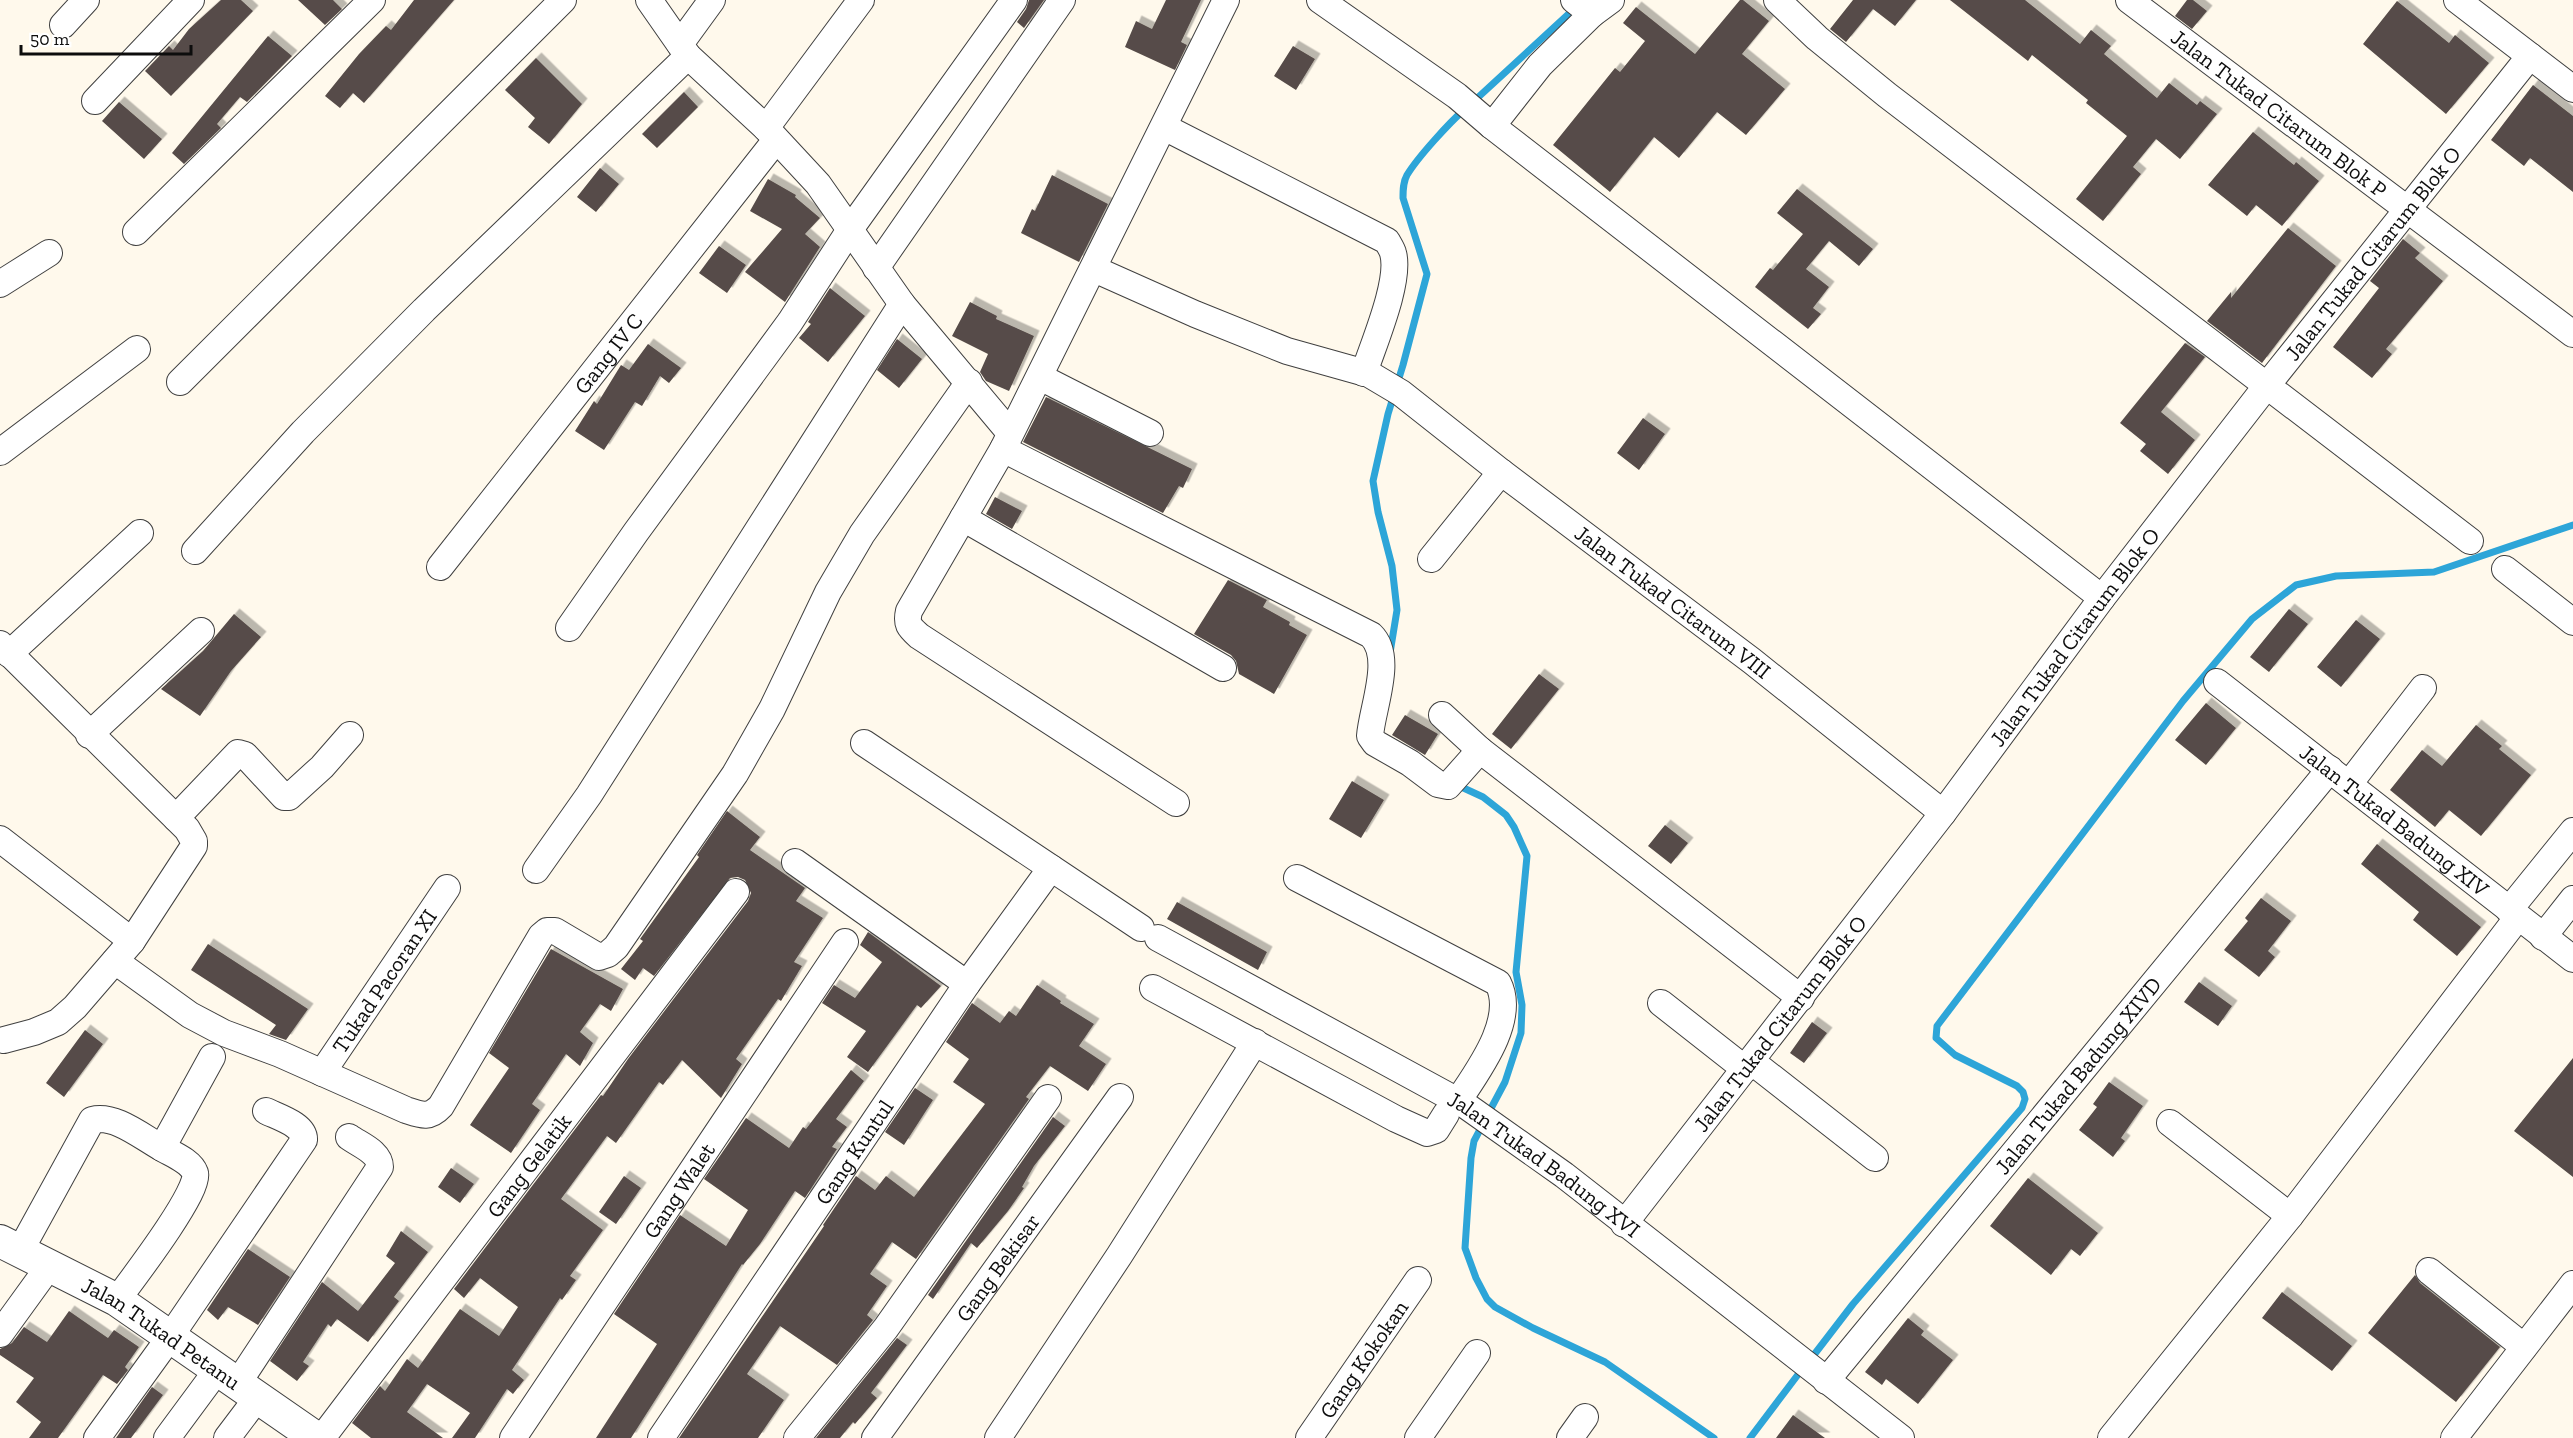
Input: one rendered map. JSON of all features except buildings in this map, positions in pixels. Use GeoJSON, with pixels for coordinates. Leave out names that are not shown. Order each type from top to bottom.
{"type":"FeatureCollection","features":[{"type":"Feature","properties":{"kind":"street"},"geometry":{"type":"LineString","coordinates":[[63,25],[86,0]]}},
{"type":"Feature","properties":{"kind":"street"},"geometry":{"type":"LineString","coordinates":[[95,101],[191,0]]}},
{"type":"Feature","properties":{"kind":"street"},"geometry":{"type":"LineString","coordinates":[[136,232],[372,0]]}},
{"type":"Feature","properties":{"kind":"street"},"geometry":{"type":"LineString","coordinates":[[180,382],[563,0]]}},
{"type":"Feature","properties":{"kind":"street"},"geometry":{"type":"LineString","coordinates":[[649,0],[684,50],[771,134],[818,184],[851,228],[902,304],[969,382],[1007,441],[1371,635],[1380,647],[1382,673],[1370,736],[1375,742],[1438,784],[1448,786],[1474,757]]}},
{"type":"Feature","properties":{"kind":"street"},"geometry":{"type":"LineString","coordinates":[[195,551],[303,432],[684,50],[712,0]]}},
{"type":"Feature","properties":{"kind":"street","name":"Gang IV C"},"geometry":{"type":"LineString","coordinates":[[440,567],[771,134],[861,0]]}},
{"type":"Feature","properties":{"kind":"street"},"geometry":{"type":"LineString","coordinates":[[569,628],[636,531],[790,322],[851,228],[1014,0]]}},
{"type":"Feature","properties":{"kind":"street"},"geometry":{"type":"LineString","coordinates":[[876,268],[1062,0]]}},
{"type":"Feature","properties":{"kind":"street"},"geometry":{"type":"LineString","coordinates":[[1176,803],[909,627],[906,622],[909,611],[1007,441],[1040,377],[1226,0]]}},
{"type":"Feature","properties":{"kind":"street"},"geometry":{"type":"LineString","coordinates":[[1320,0],[1457,96],[1487,122],[2102,598]]}},
{"type":"Feature","properties":{"kind":"street"},"geometry":{"type":"LineString","coordinates":[[1777,0],[1816,38],[1887,95],[2268,384],[2470,541]]}},
{"type":"Feature","properties":{"kind":"street","name":"Jalan Tukad Citarum Blok P"},"geometry":{"type":"LineString","coordinates":[[2128,0],[2573,334]]}},
{"type":"Feature","properties":{"kind":"street"},"geometry":{"type":"LineString","coordinates":[[2457,0],[2573,89]]}},
{"type":"Feature","properties":{"kind":"street"},"geometry":{"type":"LineString","coordinates":[[1487,122],[1591,6]]}},
{"type":"Feature","properties":{"kind":"street","name":"Jalan Tukad Citarum Blok O"},"geometry":{"type":"LineString","coordinates":[[1624,1224],[1943,813],[2102,598],[2406,209],[2530,56]]}},
{"type":"Feature","properties":{"kind":"street"},"geometry":{"type":"LineString","coordinates":[[1164,127],[1387,241],[1394,254],[1394,274],[1366,374]]}},
{"type":"Feature","properties":{"kind":"street"},"geometry":{"type":"LineString","coordinates":[[0,284],[49,253]]}},
{"type":"Feature","properties":{"kind":"street","name":"Jalan Tukad Citarum VIII"},"geometry":{"type":"LineString","coordinates":[[1094,269],[1195,314],[1287,351],[1366,374],[1401,393],[1501,472],[1752,661],[1943,813]]}},
{"type":"Feature","properties":{"kind":"street"},"geometry":{"type":"LineString","coordinates":[[536,870],[589,795],[902,304]]}},
{"type":"Feature","properties":{"kind":"street"},"geometry":{"type":"LineString","coordinates":[[0,452],[137,349]]}},
{"type":"Feature","properties":{"kind":"street"},"geometry":{"type":"LineString","coordinates":[[1040,377],[1150,433]]}},
{"type":"Feature","properties":{"kind":"street"},"geometry":{"type":"LineString","coordinates":[[115,961],[190,1015],[224,1033],[406,1110],[426,1116],[434,1113],[441,1106],[541,936],[547,931],[555,931],[599,957],[608,954],[616,946],[735,774],[772,709],[828,591],[862,534],[969,382]]}},
{"type":"Feature","properties":{"kind":"street"},"geometry":{"type":"LineString","coordinates":[[1431,559],[1501,472]]}},
{"type":"Feature","properties":{"kind":"street"},"geometry":{"type":"LineString","coordinates":[[963,518],[1223,668]]}},
{"type":"Feature","properties":{"kind":"street"},"geometry":{"type":"LineString","coordinates":[[1,1040],[34,1032],[58,1022],[75,1007],[132,941],[194,846],[194,841],[187,829],[89,735],[5,649],[140,533]]}},
{"type":"Feature","properties":{"kind":"street"},"geometry":{"type":"LineString","coordinates":[[2505,569],[2573,622]]}},
{"type":"Feature","properties":{"kind":"street"},"geometry":{"type":"LineString","coordinates":[[89,735],[201,631]]}},
{"type":"Feature","properties":{"kind":"street","name":"Jalan Tukad Badung XIV"},"geometry":{"type":"LineString","coordinates":[[2217,682],[2573,959]]}},
{"type":"Feature","properties":{"kind":"street","name":"Jalan Tukad Badung XIVD"},"geometry":{"type":"LineString","coordinates":[[1821,1376],[2340,777],[2423,688]]}},
{"type":"Feature","properties":{"kind":"street"},"geometry":{"type":"LineString","coordinates":[[1442,715],[1474,757],[1801,998]]}},
{"type":"Feature","properties":{"kind":"street"},"geometry":{"type":"LineString","coordinates":[[176,818],[238,753],[245,755],[276,791],[284,797],[289,797],[322,767],[350,735]]}},
{"type":"Feature","properties":{"kind":"street","name":"Jalan Tukad Badung XVI"},"geometry":{"type":"LineString","coordinates":[[864,743],[1150,933],[1504,1133],[1564,1175],[1901,1438]]}},
{"type":"Feature","properties":{"kind":"street"},"geometry":{"type":"LineString","coordinates":[[2111,1438],[2290,1216],[2573,831]]}},
{"type":"Feature","properties":{"kind":"street"},"geometry":{"type":"LineString","coordinates":[[0,839],[132,941]]}},
{"type":"Feature","properties":{"kind":"street"},"geometry":{"type":"LineString","coordinates":[[795,862],[967,984]]}},
{"type":"Feature","properties":{"kind":"street","name":"Gang Kuntul"},"geometry":{"type":"LineString","coordinates":[[661,1438],[967,984],[1051,868]]}},
{"type":"Feature","properties":{"kind":"street"},"geometry":{"type":"LineString","coordinates":[[1153,988],[1396,1119],[1427,1132],[1436,1130],[1456,1107],[1493,1045],[1502,1010],[1502,992],[1498,983],[1296,878]]}},
{"type":"Feature","properties":{"kind":"street","name":"Tukad Pacoran XI"},"geometry":{"type":"LineString","coordinates":[[322,1073],[447,888]]}},
{"type":"Feature","properties":{"kind":"street","name":"Gang Gelatik"},"geometry":{"type":"LineString","coordinates":[[322,1438],[736,892]]}},
{"type":"Feature","properties":{"kind":"street"},"geometry":{"type":"LineString","coordinates":[[2543,937],[2573,899]]}},
{"type":"Feature","properties":{"kind":"street","name":"Gang Walet"},"geometry":{"type":"LineString","coordinates":[[513,1438],[845,942]]}},
{"type":"Feature","properties":{"kind":"street"},"geometry":{"type":"LineString","coordinates":[[1661,1003],[1875,1158]]}},
{"type":"Feature","properties":{"kind":"street"},"geometry":{"type":"LineString","coordinates":[[998,1438],[1119,1256],[1255,1042]]}},
{"type":"Feature","properties":{"kind":"street"},"geometry":{"type":"LineString","coordinates":[[162,1148],[212,1057]]}},
{"type":"Feature","properties":{"kind":"street","name":"Gang Bekisar"},"geometry":{"type":"LineString","coordinates":[[875,1438],[1119,1097]]}},
{"type":"Feature","properties":{"kind":"street"},"geometry":{"type":"LineString","coordinates":[[797,1438],[886,1328],[1048,1098]]}},
{"type":"Feature","properties":{"kind":"street"},"geometry":{"type":"LineString","coordinates":[[97,1438],[170,1337],[304,1140],[300,1129],[266,1111]]}},
{"type":"Feature","properties":{"kind":"street"},"geometry":{"type":"LineString","coordinates":[[10,1246],[92,1120],[100,1118],[113,1121],[186,1162],[195,1171],[196,1181],[188,1200],[117,1299]]}},
{"type":"Feature","properties":{"kind":"street"},"geometry":{"type":"LineString","coordinates":[[2170,1123],[2290,1216]]}},
{"type":"Feature","properties":{"kind":"street"},"geometry":{"type":"LineString","coordinates":[[167,1438],[238,1383],[380,1167],[380,1161],[376,1155],[349,1137]]}},
{"type":"Feature","properties":{"kind":"street","name":"Jalan Tukad Petanu"},"geometry":{"type":"LineString","coordinates":[[10,1246],[117,1299],[316,1438]]}},
{"type":"Feature","properties":{"kind":"street"},"geometry":{"type":"LineString","coordinates":[[0,1334],[50,1266]]}},
{"type":"Feature","properties":{"kind":"street"},"geometry":{"type":"LineString","coordinates":[[2429,1271],[2524,1347]]}},
{"type":"Feature","properties":{"kind":"street","name":"Gang Kokokan"},"geometry":{"type":"LineString","coordinates":[[1309,1438],[1418,1280]]}},
{"type":"Feature","properties":{"kind":"street"},"geometry":{"type":"LineString","coordinates":[[2454,1438],[2573,1284]]}},
{"type":"Feature","properties":{"kind":"street"},"geometry":{"type":"LineString","coordinates":[[1418,1438],[1477,1353]]}},
{"type":"Feature","properties":{"kind":"street"},"geometry":{"type":"LineString","coordinates":[[227,1438],[238,1383]]}},
{"type":"Feature","properties":{"kind":"street"},"geometry":{"type":"LineString","coordinates":[[1570,1438],[1585,1417]]}},
{"type":"Feature","properties":{"kind":"waterway"},"geometry":{"type":"LineString","coordinates":[[1473,102],[1575,8]]}},
{"type":"Feature","properties":{"kind":"waterway"},"geometry":{"type":"LineString","coordinates":[[1390,653],[1397,610],[1392,566],[1378,512],[1373,481],[1388,414],[1427,274],[1403,198],[1404,186],[1407,175],[1418,159],[1465,109]]}},
{"type":"Feature","properties":{"kind":"waterway"},"geometry":{"type":"LineString","coordinates":[[1810,1360],[1853,1304],[2022,1108],[2025,1099],[2023,1092],[2017,1086],[1955,1055],[1936,1038],[1937,1026],[2183,701],[2252,619],[2296,585],[2336,576],[2434,572],[2573,525]]}},
{"type":"Feature","properties":{"kind":"waterway"},"geometry":{"type":"LineString","coordinates":[[1457,785],[1483,797],[1506,815],[1527,856],[1516,972],[1522,1005],[1521,1033],[1505,1082],[1488,1114]]}},
{"type":"Feature","properties":{"kind":"waterway"},"geometry":{"type":"LineString","coordinates":[[1483,1124],[1474,1141],[1471,1158],[1465,1248],[1487,1299],[1495,1307],[1533,1328],[1605,1362],[1714,1438]]}},
{"type":"Feature","properties":{"kind":"waterway"},"geometry":{"type":"LineString","coordinates":[[1750,1438],[1803,1368]]}}]}
